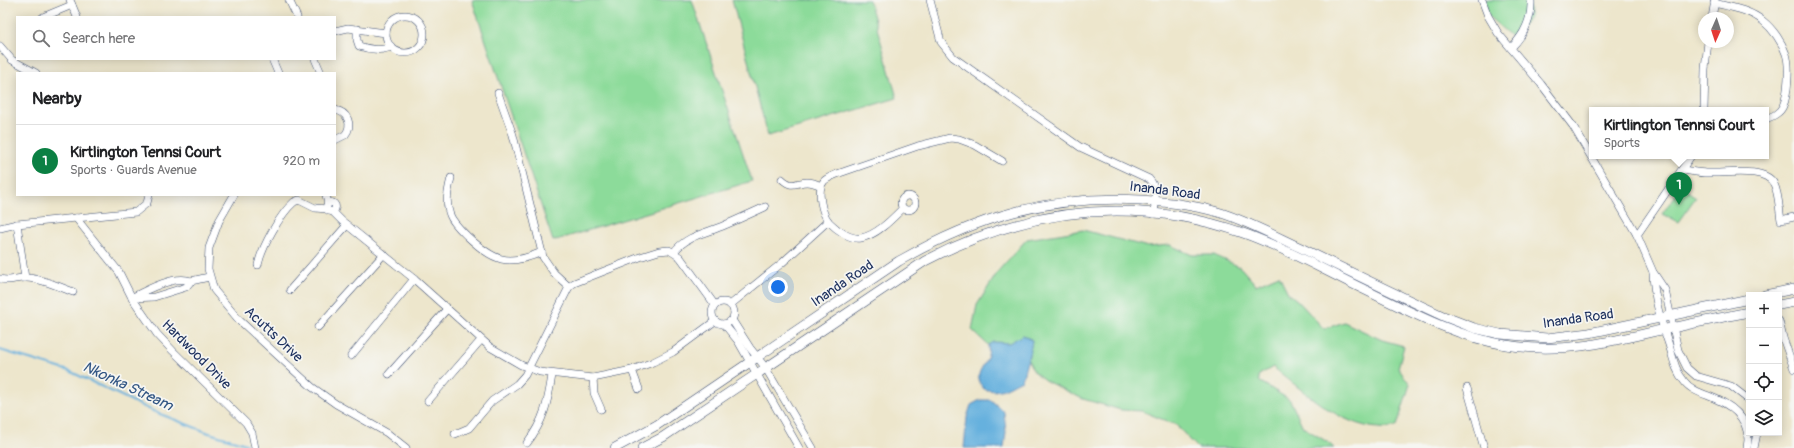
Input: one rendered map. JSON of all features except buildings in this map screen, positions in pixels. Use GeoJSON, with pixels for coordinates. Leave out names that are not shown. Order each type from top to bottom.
{"type":"FeatureCollection","features":[{"type":"Feature","properties":{"kind":"main road","name":"Inanda Road"},"geometry":{"type":"LineString","coordinates":[[615,448],[657,425],[899,262],[926,246],[964,228],[1005,214],[1063,202],[1103,199],[1155,201],[1198,207],[1242,221],[1442,316],[1474,328],[1494,333],[1529,338],[1570,336],[1746,299]]}},
{"type":"Feature","properties":{"kind":"main road","name":"Inanda Road"},"geometry":{"type":"LineString","coordinates":[[642,448],[663,437],[910,270],[942,252],[974,238],[1013,225],[1068,214],[1120,211],[1182,217],[1244,234],[1305,261],[1427,320],[1481,340],[1529,348],[1565,348],[1594,345],[1746,313]]}},
{"type":"Feature","properties":{"kind":"main road"},"geometry":{"type":"LineString","coordinates":[[1780,292],[1794,289]]}},
{"type":"Feature","properties":{"kind":"main road"},"geometry":{"type":"LineString","coordinates":[[1782,304],[1794,302]]}},
{"type":"Feature","properties":{"kind":"street"},"geometry":{"type":"LineString","coordinates":[[289,0],[297,16]]}},
{"type":"Feature","properties":{"kind":"street"},"geometry":{"type":"LineString","coordinates":[[930,0],[941,42],[953,57],[1080,147],[1149,179],[1154,187],[1154,214]]}},
{"type":"Feature","properties":{"kind":"street"},"geometry":{"type":"LineString","coordinates":[[1482,0],[1492,23],[1546,89],[1573,126],[1589,153]]}},
{"type":"Feature","properties":{"kind":"street"},"geometry":{"type":"LineString","coordinates":[[1511,48],[1524,33],[1529,23],[1531,0]]}},
{"type":"Feature","properties":{"kind":"street"},"geometry":{"type":"LineString","coordinates":[[1713,12],[1715,2],[1740,10],[1758,18],[1773,32],[1786,53],[1788,82],[1784,105],[1775,114],[1769,117]]}},
{"type":"Feature","properties":{"kind":"street"},"geometry":{"type":"LineString","coordinates":[[45,16],[71,3],[77,16]]}},
{"type":"Feature","properties":{"kind":"street"},"geometry":{"type":"LineString","coordinates":[[404,15],[415,18],[422,26],[424,37],[422,42],[414,50],[403,52],[397,51],[391,46],[386,33],[390,22],[394,18],[404,15]]}},
{"type":"Feature","properties":{"kind":"street"},"geometry":{"type":"LineString","coordinates":[[336,31],[348,28],[386,33]]}},
{"type":"Feature","properties":{"kind":"street"},"geometry":{"type":"LineString","coordinates":[[357,29],[357,40],[359,46],[379,49],[389,48],[391,46]]}},
{"type":"Feature","properties":{"kind":"street"},"geometry":{"type":"LineString","coordinates":[[0,46],[12,60],[34,72]]}},
{"type":"Feature","properties":{"kind":"street"},"geometry":{"type":"LineString","coordinates":[[1704,107],[1707,48]]}},
{"type":"Feature","properties":{"kind":"street"},"geometry":{"type":"LineString","coordinates":[[272,60],[278,72]]}},
{"type":"Feature","properties":{"kind":"street"},"geometry":{"type":"LineString","coordinates":[[315,60],[321,72]]}},
{"type":"Feature","properties":{"kind":"street"},"geometry":{"type":"LineString","coordinates":[[321,60],[325,72]]}},
{"type":"Feature","properties":{"kind":"street"},"geometry":{"type":"LineString","coordinates":[[498,93],[512,135],[542,252],[554,273],[569,287]]}},
{"type":"Feature","properties":{"kind":"street"},"geometry":{"type":"LineString","coordinates":[[336,110],[347,116],[350,126],[346,135],[336,141]]}},
{"type":"Feature","properties":{"kind":"street"},"geometry":{"type":"LineString","coordinates":[[903,208],[882,227],[862,238],[849,237],[828,221],[820,200],[821,186],[825,180],[837,174],[918,146],[950,138],[959,139],[975,145],[1002,161]]}},
{"type":"Feature","properties":{"kind":"street"},"geometry":{"type":"LineString","coordinates":[[1592,159],[1637,235],[1653,272],[1665,290],[1678,350],[1687,368],[1696,376],[1731,386],[1746,398]]}},
{"type":"Feature","properties":{"kind":"street"},"geometry":{"type":"LineString","coordinates":[[1637,235],[1689,159]]}},
{"type":"Feature","properties":{"kind":"street"},"geometry":{"type":"LineString","coordinates":[[1683,170],[1708,173],[1752,172],[1768,178],[1775,186],[1782,220],[1794,217]]}},
{"type":"Feature","properties":{"kind":"street"},"geometry":{"type":"LineString","coordinates":[[451,178],[447,198],[450,215],[463,232],[482,248],[494,257],[505,260],[525,258],[542,252]]}},
{"type":"Feature","properties":{"kind":"street"},"geometry":{"type":"LineString","coordinates":[[782,179],[790,184],[796,185],[808,182],[821,186]]}},
{"type":"Feature","properties":{"kind":"street"},"geometry":{"type":"LineString","coordinates":[[0,228],[17,224],[136,212],[147,203],[149,196]]}},
{"type":"Feature","properties":{"kind":"street","name":"Acutts Drive"},"geometry":{"type":"LineString","coordinates":[[233,196],[220,221],[209,248],[208,269],[209,277],[214,290],[238,319],[292,369],[336,404],[387,433],[406,448]]}},
{"type":"Feature","properties":{"kind":"street"},"geometry":{"type":"LineString","coordinates":[[326,196],[330,207],[347,225],[414,279],[481,340],[508,358],[529,368],[552,374],[593,378],[632,370],[654,362],[673,352],[715,321]]}},
{"type":"Feature","properties":{"kind":"street"},"geometry":{"type":"LineString","coordinates":[[330,196],[330,207]]}},
{"type":"Feature","properties":{"kind":"street"},"geometry":{"type":"LineString","coordinates":[[258,264],[268,238],[294,202],[299,200],[315,208],[330,207]]}},
{"type":"Feature","properties":{"kind":"street"},"geometry":{"type":"LineString","coordinates":[[674,252],[680,245],[690,238],[765,207]]}},
{"type":"Feature","properties":{"kind":"street","name":"Hardwood Drive"},"geometry":{"type":"LineString","coordinates":[[76,218],[119,272],[132,298],[154,329],[173,351],[246,423],[252,433],[254,448]]}},
{"type":"Feature","properties":{"kind":"street"},"geometry":{"type":"LineString","coordinates":[[730,305],[782,264],[828,221]]}},
{"type":"Feature","properties":{"kind":"street"},"geometry":{"type":"LineString","coordinates":[[17,224],[24,278]]}},
{"type":"Feature","properties":{"kind":"street"},"geometry":{"type":"LineString","coordinates":[[290,290],[347,225]]}},
{"type":"Feature","properties":{"kind":"street"},"geometry":{"type":"LineString","coordinates":[[455,434],[468,428],[492,401],[519,383],[529,368],[569,287],[587,278],[656,252],[667,250],[674,252],[686,264],[715,305]]}},
{"type":"Feature","properties":{"kind":"street"},"geometry":{"type":"LineString","coordinates":[[318,327],[384,254]]}},
{"type":"Feature","properties":{"kind":"street"},"geometry":{"type":"LineString","coordinates":[[1653,272],[1654,293],[1660,318],[1678,374],[1685,383],[1694,389],[1730,406],[1742,417],[1747,428],[1747,448]]}},
{"type":"Feature","properties":{"kind":"street"},"geometry":{"type":"LineString","coordinates":[[132,298],[154,296],[209,277]]}},
{"type":"Feature","properties":{"kind":"street"},"geometry":{"type":"LineString","coordinates":[[0,279],[12,281],[24,278],[59,286],[73,292]]}},
{"type":"Feature","properties":{"kind":"street"},"geometry":{"type":"LineString","coordinates":[[351,356],[414,279]]}},
{"type":"Feature","properties":{"kind":"street"},"geometry":{"type":"LineString","coordinates":[[715,305],[724,302],[730,305],[734,312],[732,320],[754,359],[757,373],[799,448]]}},
{"type":"Feature","properties":{"kind":"street"},"geometry":{"type":"LineString","coordinates":[[715,305],[712,314],[715,321],[724,324],[754,359],[765,367],[813,448]]}},
{"type":"Feature","properties":{"kind":"street"},"geometry":{"type":"LineString","coordinates":[[389,374],[447,309]]}},
{"type":"Feature","properties":{"kind":"street"},"geometry":{"type":"LineString","coordinates":[[724,324],[732,320]]}},
{"type":"Feature","properties":{"kind":"street"},"geometry":{"type":"LineString","coordinates":[[1781,328],[1794,369]]}},
{"type":"Feature","properties":{"kind":"street"},"geometry":{"type":"LineString","coordinates":[[428,401],[481,340]]}},
{"type":"Feature","properties":{"kind":"street"},"geometry":{"type":"LineString","coordinates":[[632,370],[639,389]]}},
{"type":"Feature","properties":{"kind":"street"},"geometry":{"type":"LineString","coordinates":[[527,443],[540,424],[548,402],[552,374]]}},
{"type":"Feature","properties":{"kind":"street"},"geometry":{"type":"LineString","coordinates":[[593,378],[594,393],[601,409]]}},
{"type":"Feature","properties":{"kind":"street"},"geometry":{"type":"LineString","coordinates":[[1467,388],[1484,448]]}},
{"type":"Feature","properties":{"kind":"street"},"geometry":{"type":"LineString","coordinates":[[1754,448],[1756,436]]}},
{"type":"Feature","properties":{"kind":"green space"},"geometry":{"type":"Polygon","coordinates":[[[472,0],[692,0],[752,181],[553,241],[472,0]]]}},
{"type":"Feature","properties":{"kind":"green space"},"geometry":{"type":"Polygon","coordinates":[[[732,0],[869,0],[897,98],[768,136],[732,0]]]}},
{"type":"Feature","properties":{"kind":"green space"},"geometry":{"type":"Polygon","coordinates":[[[1485,0],[1529,0],[1530,17],[1512,37],[1488,16],[1485,0]]]}},
{"type":"Feature","properties":{"kind":"green space"},"geometry":{"type":"Polygon","coordinates":[[[1681,187],[1696,197],[1678,222],[1662,214],[1681,187]]]}},
{"type":"Feature","properties":{"kind":"green space"},"geometry":{"type":"Polygon","coordinates":[[[1083,230],[1148,247],[1170,245],[1192,255],[1214,255],[1240,267],[1256,285],[1279,275],[1288,293],[1298,301],[1324,329],[1344,322],[1382,340],[1404,346],[1398,368],[1410,384],[1397,426],[1381,428],[1364,426],[1350,421],[1336,414],[1309,396],[1273,367],[1259,375],[1259,381],[1290,400],[1303,427],[1329,443],[1334,448],[1198,448],[1176,425],[1142,411],[1121,410],[1083,399],[1046,381],[1034,372],[1028,360],[1032,340],[1023,335],[1009,343],[993,342],[988,345],[972,330],[977,305],[999,270],[1027,239],[1083,230]]]}},
{"type":"Feature","properties":{"kind":"water"},"geometry":{"type":"Polygon","coordinates":[[[1023,335],[1032,340],[1022,380],[1000,390],[995,391],[984,389],[979,379],[979,375],[988,355],[988,345],[993,342],[1009,343],[1023,335]]]}},
{"type":"Feature","properties":{"kind":"water"},"geometry":{"type":"Polygon","coordinates":[[[980,400],[991,400],[1004,412],[1006,432],[1004,448],[964,448],[967,417],[971,405],[980,400]]]}},
{"type":"Feature","properties":{"kind":"waterway","name":"Nkonka Stream"},"geometry":{"type":"LineString","coordinates":[[0,350],[69,371],[155,412],[209,433],[246,444]]}},
{"type":"Feature","properties":{"kind":"place","name":"Kirtlington Tennsi Court"},"geometry":{"type":"Point","coordinates":[1679,205]}}]}
